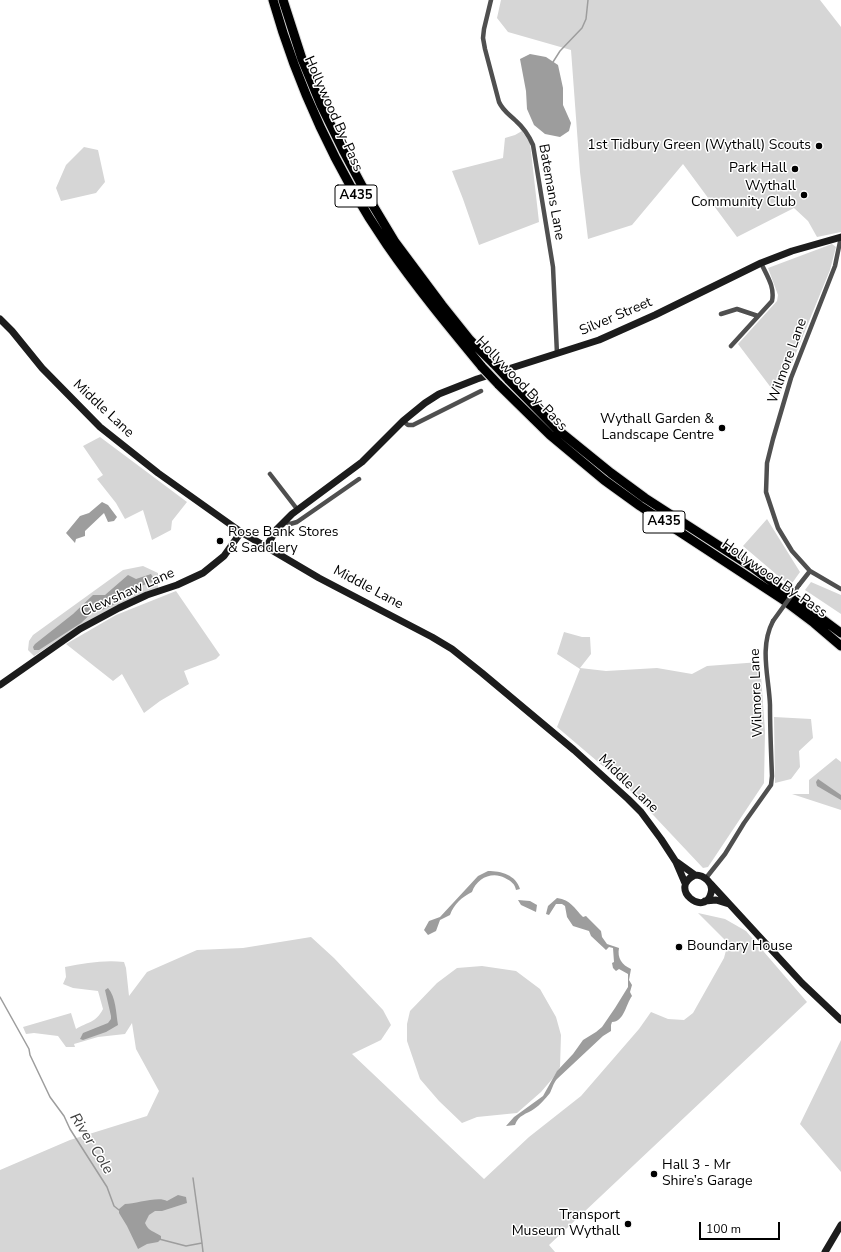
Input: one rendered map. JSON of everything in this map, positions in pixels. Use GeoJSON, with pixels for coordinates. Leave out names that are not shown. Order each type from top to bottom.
{"type":"FeatureCollection","features":[{"type":"Feature","properties":{"kind":"highway","name":"Hollywood By-Pass"},"geometry":{"type":"LineString","coordinates":[[273,0],[294,62],[313,109],[334,156],[360,202],[386,244],[437,313],[482,368],[550,435],[604,480],[640,506],[782,599],[841,646]]}},
{"type":"Feature","properties":{"kind":"highway","name":"Hollywood By-Pass"},"geometry":{"type":"LineString","coordinates":[[283,0],[302,59],[321,105],[368,197],[395,242],[470,340],[558,430],[611,473],[645,498],[764,576],[841,632]]}},
{"type":"Feature","properties":{"kind":"street","name":"Batemans Lane"},"geometry":{"type":"LineString","coordinates":[[491,0],[484,28],[485,49],[499,102],[502,108],[528,134],[533,146],[553,267],[557,354]]}},
{"type":"Feature","properties":{"kind":"street","name":"Silver Street"},"geometry":{"type":"LineString","coordinates":[[266,547],[284,521],[362,462],[403,421],[425,403],[439,394],[490,375],[606,337],[655,315],[761,263],[792,251],[841,237]]}},
{"type":"Feature","properties":{"kind":"street","name":"Wilmore Lane"},"geometry":{"type":"LineString","coordinates":[[708,881],[744,823],[771,786],[770,704],[765,650],[767,638],[773,621],[810,571],[792,551],[778,528],[766,492],[767,463],[791,378],[835,266],[841,237]]}},
{"type":"Feature","properties":{"kind":"street"},"geometry":{"type":"LineString","coordinates":[[731,346],[772,301],[774,293],[761,263]]}},
{"type":"Feature","properties":{"kind":"street"},"geometry":{"type":"LineString","coordinates":[[721,314],[737,310],[758,316]]}},
{"type":"Feature","properties":{"kind":"street","name":"Middle Lane"},"geometry":{"type":"LineString","coordinates":[[0,319],[12,331],[42,368],[100,427],[158,473],[241,532],[266,547],[319,578],[452,649],[513,698],[628,799],[652,825],[676,862],[685,883],[685,891],[687,896],[698,903],[716,900],[729,904]]}},
{"type":"Feature","properties":{"kind":"street"},"geometry":{"type":"LineString","coordinates":[[403,421],[408,425],[413,425],[481,391]]}},
{"type":"Feature","properties":{"kind":"street"},"geometry":{"type":"LineString","coordinates":[[270,474],[297,510]]}},
{"type":"Feature","properties":{"kind":"street"},"geometry":{"type":"LineString","coordinates":[[284,521],[290,524],[297,522],[358,479]]}},
{"type":"Feature","properties":{"kind":"street","name":"Clewshaw Lane"},"geometry":{"type":"LineString","coordinates":[[0,685],[80,629],[147,595],[177,585],[203,573],[224,556],[241,532]]}},
{"type":"Feature","properties":{"kind":"street"},"geometry":{"type":"LineString","coordinates":[[810,571],[841,590]]}},
{"type":"Feature","properties":{"kind":"street","name":"Middle Lane"},"geometry":{"type":"LineString","coordinates":[[676,862],[695,875],[700,875],[708,881]]}},
{"type":"Feature","properties":{"kind":"street"},"geometry":{"type":"LineString","coordinates":[[685,883],[688,878],[695,875]]}},
{"type":"Feature","properties":{"kind":"street"},"geometry":{"type":"LineString","coordinates":[[705,901],[712,891],[708,881]]}},
{"type":"Feature","properties":{"kind":"street"},"geometry":{"type":"LineString","coordinates":[[708,881],[802,983],[841,1020]]}},
{"type":"Feature","properties":{"kind":"street"},"geometry":{"type":"LineString","coordinates":[[825,1252],[841,1225]]}},
{"type":"Feature","properties":{"kind":"shaded area"},"geometry":{"type":"Polygon","coordinates":[[[501,0],[820,0],[841,27],[841,232],[817,237],[808,221],[794,208],[737,237],[683,164],[632,225],[588,239],[580,172],[571,50],[508,32],[497,18],[501,0]]]}},
{"type":"Feature","properties":{"kind":"shaded area"},"geometry":{"type":"Polygon","coordinates":[[[530,54],[546,57],[558,65],[563,88],[563,105],[571,123],[569,131],[560,137],[545,134],[534,125],[527,109],[526,91],[520,59],[530,54]]]}},
{"type":"Feature","properties":{"kind":"shaded area"},"geometry":{"type":"Polygon","coordinates":[[[522,131],[530,143],[539,222],[479,245],[452,171],[503,158],[505,138],[522,131]]]}},
{"type":"Feature","properties":{"kind":"shaded area"},"geometry":{"type":"Polygon","coordinates":[[[84,147],[98,150],[105,182],[96,193],[61,201],[56,188],[66,165],[84,147]]]}},
{"type":"Feature","properties":{"kind":"shaded area"},"geometry":{"type":"Polygon","coordinates":[[[832,244],[836,247],[830,270],[778,397],[738,344],[777,301],[778,295],[768,268],[832,244]]]}},
{"type":"Feature","properties":{"kind":"shaded area"},"geometry":{"type":"Polygon","coordinates":[[[100,437],[187,502],[172,521],[171,530],[152,540],[143,510],[125,519],[116,503],[97,479],[103,475],[83,446],[100,437]]]}},
{"type":"Feature","properties":{"kind":"shaded area"},"geometry":{"type":"Polygon","coordinates":[[[102,502],[108,505],[117,517],[114,521],[108,522],[104,513],[85,531],[85,536],[76,539],[75,543],[66,533],[80,516],[89,513],[102,502]]]}},
{"type":"Feature","properties":{"kind":"shaded area"},"geometry":{"type":"Polygon","coordinates":[[[767,519],[800,572],[790,586],[743,546],[767,519]]]}},
{"type":"Feature","properties":{"kind":"shaded area"},"geometry":{"type":"Polygon","coordinates":[[[143,566],[158,573],[158,588],[105,612],[75,629],[34,656],[28,650],[29,641],[33,635],[123,570],[143,566]]]}},
{"type":"Feature","properties":{"kind":"shaded area"},"geometry":{"type":"Polygon","coordinates":[[[151,574],[155,581],[127,591],[113,605],[93,612],[81,623],[39,650],[34,650],[33,647],[35,644],[73,614],[93,595],[105,595],[128,575],[136,579],[151,574]]]}},
{"type":"Feature","properties":{"kind":"shaded area"},"geometry":{"type":"Polygon","coordinates":[[[811,582],[841,595],[841,614],[805,590],[811,582]]]}},
{"type":"Feature","properties":{"kind":"shaded area"},"geometry":{"type":"Polygon","coordinates":[[[176,591],[220,655],[216,659],[184,671],[189,684],[160,701],[144,713],[122,674],[113,681],[66,644],[116,615],[176,591]]]}},
{"type":"Feature","properties":{"kind":"shaded area"},"geometry":{"type":"Polygon","coordinates":[[[564,632],[582,637],[590,637],[591,654],[580,668],[606,671],[657,668],[692,674],[707,666],[760,662],[765,731],[764,783],[708,867],[703,868],[624,784],[557,727],[580,669],[557,654],[564,632]]]}},
{"type":"Feature","properties":{"kind":"shaded area"},"geometry":{"type":"Polygon","coordinates":[[[774,717],[811,719],[813,738],[799,751],[800,767],[791,779],[775,783],[774,717]]]}},
{"type":"Feature","properties":{"kind":"shaded area"},"geometry":{"type":"Polygon","coordinates":[[[836,758],[841,762],[841,810],[792,794],[809,794],[809,780],[836,758]]]}},
{"type":"Feature","properties":{"kind":"shaded area"},"geometry":{"type":"Polygon","coordinates":[[[818,779],[841,795],[841,800],[817,786],[816,782],[818,779]]]}},
{"type":"Feature","properties":{"kind":"shaded area"},"geometry":{"type":"Polygon","coordinates":[[[488,871],[503,873],[512,877],[520,889],[516,890],[515,886],[511,882],[500,876],[495,875],[486,877],[477,883],[472,892],[459,901],[450,915],[440,920],[436,931],[428,935],[424,930],[429,921],[440,917],[478,876],[488,871]]]}},
{"type":"Feature","properties":{"kind":"shaded area"},"geometry":{"type":"Polygon","coordinates":[[[557,898],[569,903],[583,917],[586,916],[601,931],[602,937],[607,944],[619,948],[621,961],[631,969],[629,980],[632,985],[630,992],[632,996],[622,1016],[616,1021],[612,1022],[611,1031],[603,1036],[557,1079],[550,1093],[538,1106],[520,1117],[515,1125],[506,1126],[514,1117],[543,1096],[557,1071],[573,1054],[583,1040],[602,1027],[628,987],[628,974],[619,969],[616,971],[613,968],[613,948],[609,947],[606,950],[591,936],[589,931],[573,926],[567,917],[565,906],[562,904],[556,904],[549,915],[546,914],[548,906],[557,898]]]}},
{"type":"Feature","properties":{"kind":"shaded area"},"geometry":{"type":"Polygon","coordinates":[[[518,900],[530,901],[537,905],[536,912],[521,905],[518,900]]]}},
{"type":"Feature","properties":{"kind":"shaded area"},"geometry":{"type":"Polygon","coordinates":[[[698,913],[725,919],[746,931],[807,1002],[549,1245],[555,1252],[0,1252],[0,1170],[70,1140],[147,1116],[159,1091],[136,1049],[132,1023],[125,1034],[98,1037],[74,1044],[75,1047],[66,1047],[58,1036],[34,1033],[26,1034],[23,1027],[71,1013],[76,1029],[94,1020],[103,1009],[98,991],[73,988],[63,984],[66,977],[65,967],[94,962],[124,962],[129,996],[147,972],[197,950],[243,948],[311,937],[334,958],[383,1010],[391,1025],[381,1040],[352,1054],[484,1179],[529,1137],[581,1096],[639,1029],[651,1012],[668,1019],[684,1020],[693,1013],[724,958],[728,943],[698,913]]]}},
{"type":"Feature","properties":{"kind":"shaded area"},"geometry":{"type":"Polygon","coordinates":[[[482,966],[516,971],[540,989],[556,1017],[561,1035],[560,1067],[541,1092],[517,1113],[477,1117],[462,1123],[439,1101],[420,1079],[407,1041],[407,1024],[410,1011],[437,983],[457,968],[482,966]]]}},
{"type":"Feature","properties":{"kind":"shaded area"},"geometry":{"type":"Polygon","coordinates":[[[108,988],[113,996],[118,1025],[106,1032],[83,1040],[80,1039],[83,1033],[108,1023],[111,1019],[105,990],[108,988]]]}},
{"type":"Feature","properties":{"kind":"shaded area"},"geometry":{"type":"Polygon","coordinates":[[[841,1040],[841,1172],[800,1124],[841,1040]]]}},
{"type":"Feature","properties":{"kind":"shaded area"},"geometry":{"type":"Polygon","coordinates":[[[178,1195],[186,1197],[187,1203],[162,1211],[155,1211],[149,1215],[145,1223],[150,1230],[161,1236],[161,1239],[158,1242],[147,1244],[138,1249],[119,1213],[119,1209],[125,1204],[158,1199],[167,1201],[178,1195]]]}},
{"type":"Feature","properties":{"kind":"waterway"},"geometry":{"type":"LineString","coordinates":[[553,62],[560,51],[582,28],[586,19],[588,0]]}},
{"type":"Feature","properties":{"kind":"waterway","name":"River Cole"},"geometry":{"type":"LineString","coordinates":[[0,997],[29,1049],[30,1055],[50,1097],[64,1116],[70,1129],[107,1187],[114,1206],[119,1210]]}},
{"type":"Feature","properties":{"kind":"waterway"},"geometry":{"type":"LineString","coordinates":[[193,1178],[202,1243]]}},
{"type":"Feature","properties":{"kind":"waterway","name":"River Cole"},"geometry":{"type":"LineString","coordinates":[[159,1239],[186,1246],[202,1243],[203,1252]]}},
{"type":"Feature","properties":{"kind":"place","name":"1st Tidbury Green (Wythall) Scouts"},"geometry":{"type":"Point","coordinates":[819,146]}},
{"type":"Feature","properties":{"kind":"place","name":"Park Hall"},"geometry":{"type":"Point","coordinates":[795,169]}},
{"type":"Feature","properties":{"kind":"place","name":"Wythall Community Club"},"geometry":{"type":"Point","coordinates":[804,195]}},
{"type":"Feature","properties":{"kind":"place","name":"Wythall Garden & Landscape Centre"},"geometry":{"type":"Point","coordinates":[722,428]}},
{"type":"Feature","properties":{"kind":"place","name":"Rose Bank Stores & Saddlery"},"geometry":{"type":"Point","coordinates":[220,541]}},
{"type":"Feature","properties":{"kind":"place","name":"Boundary House"},"geometry":{"type":"Point","coordinates":[679,947]}},
{"type":"Feature","properties":{"kind":"place","name":"Hall 3 - Mr Shire’s Garage"},"geometry":{"type":"Point","coordinates":[654,1174]}},
{"type":"Feature","properties":{"kind":"place","name":"Transport Museum Wythall"},"geometry":{"type":"Point","coordinates":[628,1224]}}]}
